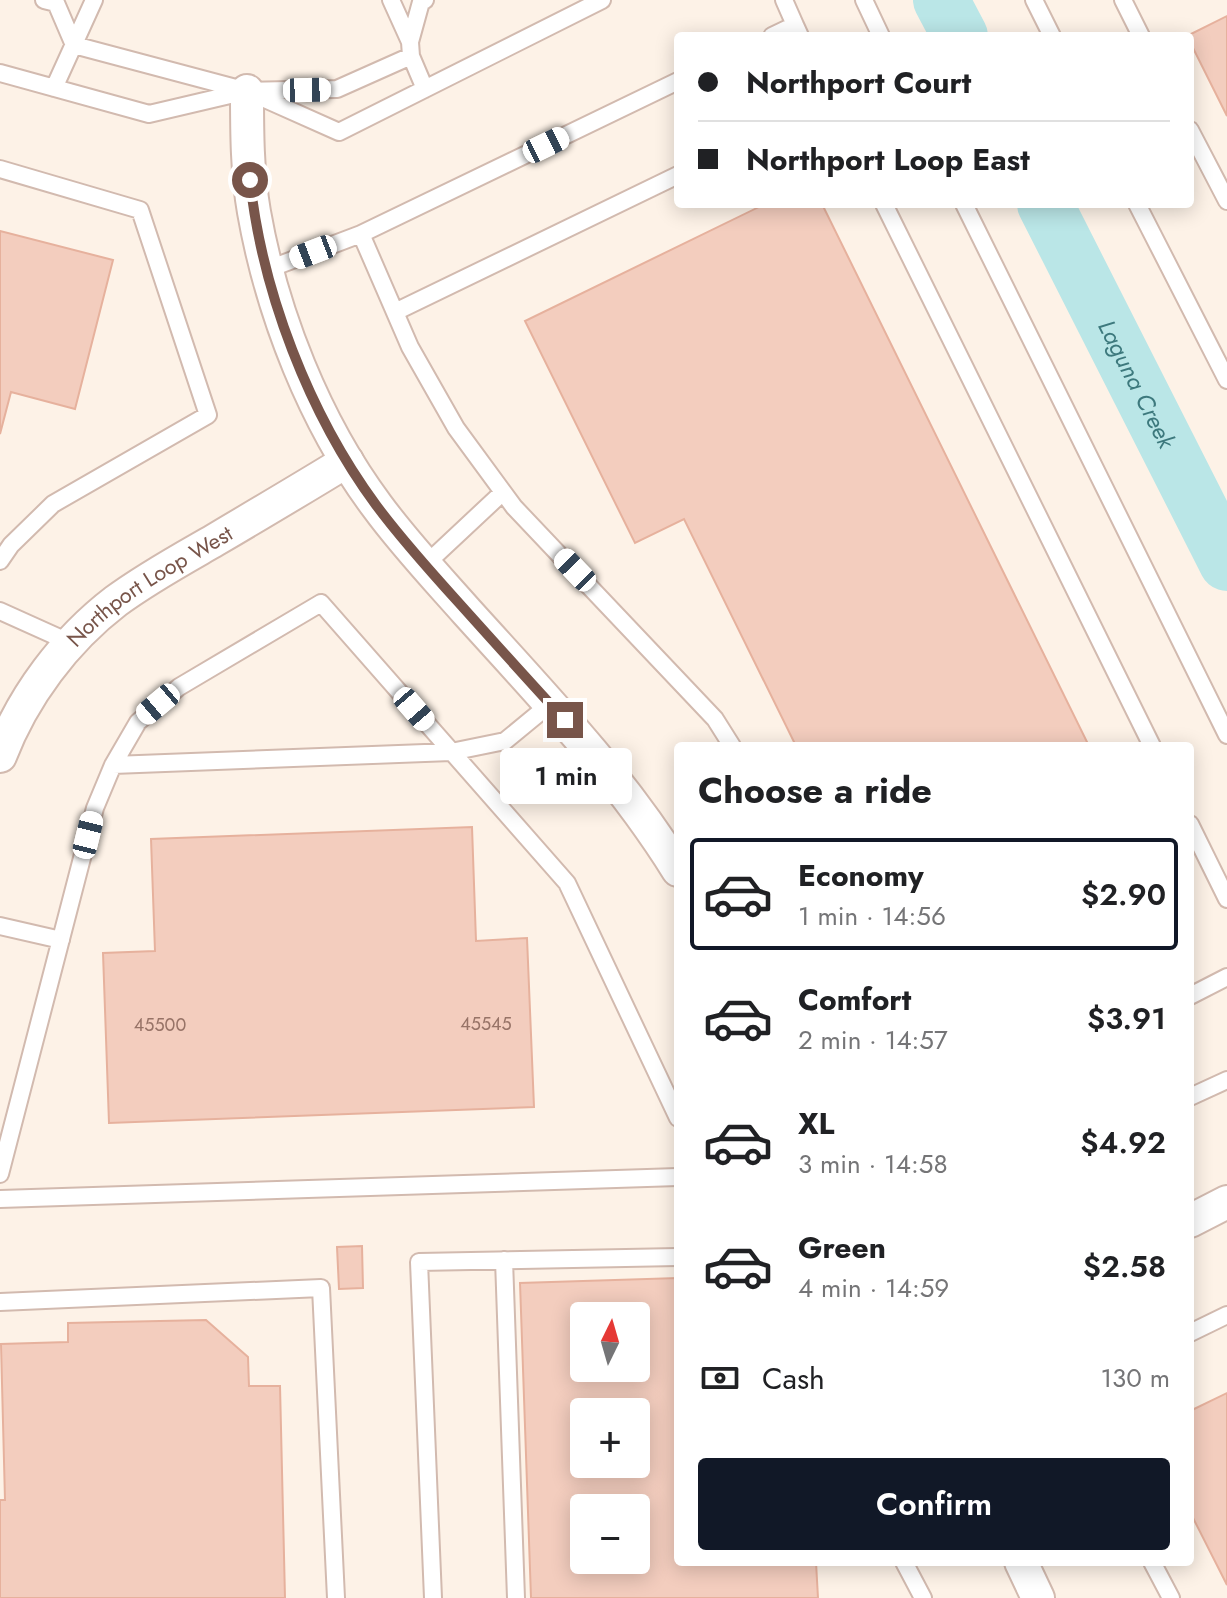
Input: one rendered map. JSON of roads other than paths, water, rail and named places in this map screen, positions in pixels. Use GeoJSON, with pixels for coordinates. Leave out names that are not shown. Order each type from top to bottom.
{"type":"FeatureCollection","features":[{"type":"Feature","properties":{"kind":"street"},"geometry":{"type":"LineString","coordinates":[[247,91],[247,150],[253,210],[266,270],[286,335],[314,399],[347,461],[376,505],[425,565],[617,782],[674,864]]}},
{"type":"Feature","properties":{"kind":"street","name":"Northport Loop West"},"geometry":{"type":"LineString","coordinates":[[0,756],[10,711],[82,631],[116,602],[347,461]]}},
{"type":"Feature","properties":{"kind":"street"},"geometry":{"type":"LineString","coordinates":[[1194,1219],[1227,1202]]}},
{"type":"Feature","properties":{"kind":"street"},"geometry":{"type":"LineString","coordinates":[[1023,1566],[1038,1598]]}},
{"type":"Feature","properties":{"kind":"lane"},"geometry":{"type":"LineString","coordinates":[[44,0],[56,3],[74,45]]}},
{"type":"Feature","properties":{"kind":"lane"},"geometry":{"type":"LineString","coordinates":[[54,88],[94,0]]}},
{"type":"Feature","properties":{"kind":"lane"},"geometry":{"type":"LineString","coordinates":[[391,0],[425,89]]}},
{"type":"Feature","properties":{"kind":"lane"},"geometry":{"type":"LineString","coordinates":[[0,73],[149,114],[247,91],[337,89],[411,49],[421,2],[425,0]]}},
{"type":"Feature","properties":{"kind":"lane"},"geometry":{"type":"LineString","coordinates":[[74,45],[247,91],[339,132],[602,0]]}},
{"type":"Feature","properties":{"kind":"lane"},"geometry":{"type":"LineString","coordinates":[[784,0],[798,30]]}},
{"type":"Feature","properties":{"kind":"lane"},"geometry":{"type":"LineString","coordinates":[[864,0],[879,32]]}},
{"type":"Feature","properties":{"kind":"lane"},"geometry":{"type":"LineString","coordinates":[[1034,0],[1050,32]]}},
{"type":"Feature","properties":{"kind":"lane"},"geometry":{"type":"LineString","coordinates":[[1124,1],[1139,32]]}},
{"type":"Feature","properties":{"kind":"lane"},"geometry":{"type":"LineString","coordinates":[[266,270],[361,234],[674,83]]}},
{"type":"Feature","properties":{"kind":"lane"},"geometry":{"type":"LineString","coordinates":[[1194,138],[1227,201]]}},
{"type":"Feature","properties":{"kind":"lane"},"geometry":{"type":"LineString","coordinates":[[0,169],[140,210],[208,415],[53,504],[11,545],[0,561]]}},
{"type":"Feature","properties":{"kind":"lane"},"geometry":{"type":"LineString","coordinates":[[395,312],[674,177]]}},
{"type":"Feature","properties":{"kind":"lane"},"geometry":{"type":"LineString","coordinates":[[886,208],[1150,742]]}},
{"type":"Feature","properties":{"kind":"lane"},"geometry":{"type":"LineString","coordinates":[[966,208],[1227,735]]}},
{"type":"Feature","properties":{"kind":"lane"},"geometry":{"type":"LineString","coordinates":[[1139,208],[1227,380]]}},
{"type":"Feature","properties":{"kind":"lane"},"geometry":{"type":"LineString","coordinates":[[361,234],[410,347],[456,428],[514,507],[715,719],[729,742]]}},
{"type":"Feature","properties":{"kind":"lane"},"geometry":{"type":"LineString","coordinates":[[425,565],[503,492]]}},
{"type":"Feature","properties":{"kind":"lane"},"geometry":{"type":"LineString","coordinates":[[0,1174],[95,808],[113,765],[138,722],[179,687],[321,603],[567,883],[674,1110]]}},
{"type":"Feature","properties":{"kind":"lane"},"geometry":{"type":"LineString","coordinates":[[0,611],[71,643]]}},
{"type":"Feature","properties":{"kind":"lane"},"geometry":{"type":"LineString","coordinates":[[113,765],[451,752],[505,741],[550,704]]}},
{"type":"Feature","properties":{"kind":"lane"},"geometry":{"type":"LineString","coordinates":[[1194,832],[1227,899]]}},
{"type":"Feature","properties":{"kind":"lane"},"geometry":{"type":"LineString","coordinates":[[0,926],[61,940]]}},
{"type":"Feature","properties":{"kind":"lane"},"geometry":{"type":"LineString","coordinates":[[1194,994],[1227,977]]}},
{"type":"Feature","properties":{"kind":"lane"},"geometry":{"type":"LineString","coordinates":[[1194,1095],[1227,1080]]}},
{"type":"Feature","properties":{"kind":"lane"},"geometry":{"type":"LineString","coordinates":[[0,1199],[674,1177]]}},
{"type":"Feature","properties":{"kind":"lane"},"geometry":{"type":"LineString","coordinates":[[433,1598],[419,1262],[674,1257]]}},
{"type":"Feature","properties":{"kind":"lane"},"geometry":{"type":"LineString","coordinates":[[504,1260],[516,1598]]}},
{"type":"Feature","properties":{"kind":"lane"},"geometry":{"type":"LineString","coordinates":[[0,1302],[321,1288],[336,1598]]}},
{"type":"Feature","properties":{"kind":"lane"},"geometry":{"type":"LineString","coordinates":[[1194,1331],[1227,1315]]}},
{"type":"Feature","properties":{"kind":"lane"},"geometry":{"type":"LineString","coordinates":[[906,1566],[923,1598]]}},
{"type":"Feature","properties":{"kind":"lane"},"geometry":{"type":"LineString","coordinates":[[1154,1566],[1171,1598]]}},
{"type":"Feature","properties":{"kind":"waterway","name":"Laguna Creek"},"geometry":{"type":"LineString","coordinates":[[941,0],[958,32]]}},
{"type":"Feature","properties":{"kind":"waterway","name":"Laguna Creek"},"geometry":{"type":"LineString","coordinates":[[1047,208],[1227,563]]}}]}
